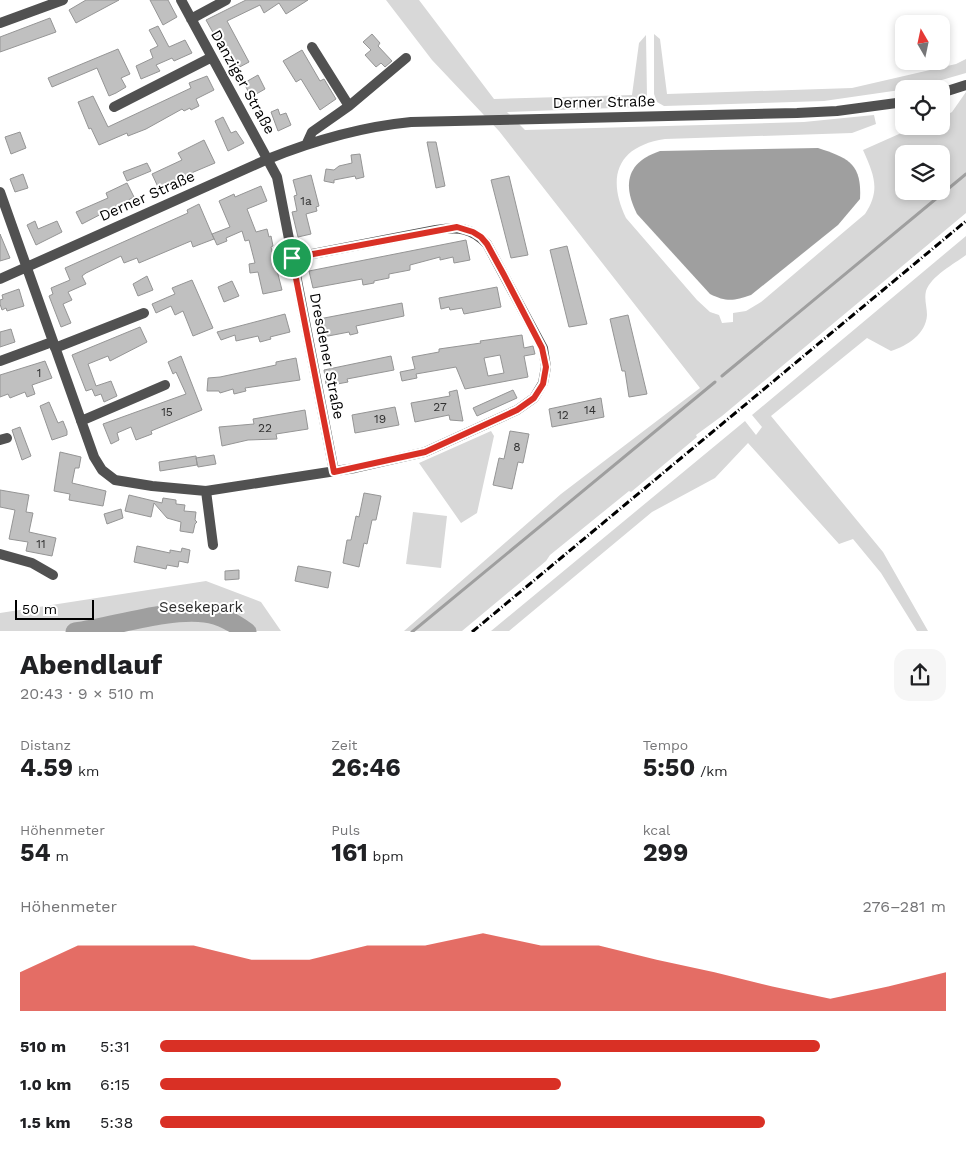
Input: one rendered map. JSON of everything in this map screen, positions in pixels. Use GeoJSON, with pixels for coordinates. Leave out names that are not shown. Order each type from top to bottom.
{"type":"FeatureCollection","features":[{"type":"Feature","properties":{"kind":"street"},"geometry":{"type":"LineString","coordinates":[[0,23],[63,0]]}},
{"type":"Feature","properties":{"kind":"street","name":"Danziger Straße"},"geometry":{"type":"LineString","coordinates":[[181,0],[268,159]]}},
{"type":"Feature","properties":{"kind":"street","name":"Danziger Straße"},"geometry":{"type":"LineString","coordinates":[[191,20],[226,0]]}},
{"type":"Feature","properties":{"kind":"street"},"geometry":{"type":"LineString","coordinates":[[312,47],[349,106]]}},
{"type":"Feature","properties":{"kind":"street"},"geometry":{"type":"LineString","coordinates":[[114,107],[212,57]]}},
{"type":"Feature","properties":{"kind":"street","name":"Derner Straße"},"geometry":{"type":"LineString","coordinates":[[307,143],[312,132],[349,106],[406,58]]}},
{"type":"Feature","properties":{"kind":"street"},"geometry":{"type":"LineString","coordinates":[[950,90],[966,85]]}},
{"type":"Feature","properties":{"kind":"street","name":"Derner Straße"},"geometry":{"type":"LineString","coordinates":[[0,279],[307,143],[386,124],[476,120],[798,113],[847,110],[895,103]]}},
{"type":"Feature","properties":{"kind":"street","name":"Dresdener Straße"},"geometry":{"type":"LineString","coordinates":[[268,159],[277,177],[334,472]]}},
{"type":"Feature","properties":{"kind":"street"},"geometry":{"type":"LineString","coordinates":[[0,192],[94,457],[102,470],[115,480],[152,486],[206,491],[334,472],[425,452],[517,410],[534,398],[543,384],[546,367],[542,348],[487,244],[473,232],[457,227],[436,230],[292,258]]}},
{"type":"Feature","properties":{"kind":"street"},"geometry":{"type":"LineString","coordinates":[[0,361],[54,345],[144,313]]}},
{"type":"Feature","properties":{"kind":"street"},"geometry":{"type":"LineString","coordinates":[[81,421],[166,385]]}},
{"type":"Feature","properties":{"kind":"street"},"geometry":{"type":"LineString","coordinates":[[206,491],[213,545]]}},
{"type":"Feature","properties":{"kind":"street"},"geometry":{"type":"LineString","coordinates":[[0,554],[32,563],[53,576]]}},
{"type":"Feature","properties":{"kind":"green space"},"geometry":{"type":"Polygon","coordinates":[[[386,0],[419,0],[494,99],[632,95],[639,43],[646,35],[647,97],[639,107],[507,112],[525,130],[804,122],[874,115],[876,124],[852,133],[665,139],[636,148],[620,165],[617,176],[617,189],[626,218],[697,300],[710,312],[719,315],[722,323],[733,322],[733,313],[746,311],[761,302],[865,214],[873,197],[874,182],[863,150],[897,135],[950,135],[950,113],[966,92],[966,213],[722,416],[696,435],[697,437],[631,492],[629,491],[550,555],[546,561],[462,631],[404,631],[561,494],[700,388],[499,131],[432,60],[386,0]]]}},
{"type":"Feature","properties":{"kind":"green space"},"geometry":{"type":"Polygon","coordinates":[[[654,34],[660,39],[667,94],[852,88],[930,70],[950,70],[950,65],[966,59],[966,73],[942,80],[895,80],[895,91],[824,101],[664,106],[657,102],[654,94],[654,34]]]}},
{"type":"Feature","properties":{"kind":"green space"},"geometry":{"type":"Polygon","coordinates":[[[966,236],[966,255],[938,275],[926,291],[926,322],[915,338],[891,351],[867,338],[771,416],[883,552],[928,631],[917,631],[881,573],[853,539],[839,544],[748,443],[715,478],[652,512],[509,631],[491,631],[745,421],[756,435],[762,427],[752,415],[966,236]]]}},
{"type":"Feature","properties":{"kind":"green space"},"geometry":{"type":"Polygon","coordinates":[[[491,431],[494,436],[477,513],[461,523],[419,463],[491,431]]]}},
{"type":"Feature","properties":{"kind":"green space"},"geometry":{"type":"Polygon","coordinates":[[[413,512],[447,516],[441,568],[406,564],[413,512]]]}},
{"type":"Feature","properties":{"kind":"green space","name":"Sesekepark"},"geometry":{"type":"Polygon","coordinates":[[[206,581],[261,602],[281,631],[0,631],[0,613],[206,581]]]}},
{"type":"Feature","properties":{"kind":"shaded area"},"geometry":{"type":"Polygon","coordinates":[[[818,148],[845,159],[856,170],[860,187],[860,199],[838,225],[751,295],[730,300],[710,294],[637,214],[632,203],[629,184],[630,175],[640,161],[660,151],[818,148]]]}},
{"type":"Feature","properties":{"kind":"building"},"geometry":{"type":"Polygon","coordinates":[[[86,0],[119,0],[76,23],[69,10],[86,0]]]}},
{"type":"Feature","properties":{"kind":"building"},"geometry":{"type":"Polygon","coordinates":[[[150,0],[168,0],[177,17],[163,25],[150,0]]]}},
{"type":"Feature","properties":{"kind":"building"},"geometry":{"type":"Polygon","coordinates":[[[246,0],[308,0],[286,14],[279,3],[264,13],[260,5],[227,21],[249,62],[234,70],[206,20],[246,0]]]}},
{"type":"Feature","properties":{"kind":"building"},"geometry":{"type":"Polygon","coordinates":[[[50,18],[56,32],[0,52],[0,37],[50,18]]]}},
{"type":"Feature","properties":{"kind":"building"},"geometry":{"type":"Polygon","coordinates":[[[158,26],[169,47],[185,40],[192,53],[174,61],[172,58],[156,65],[160,71],[141,79],[136,66],[153,58],[150,50],[158,46],[149,30],[158,26]]]}},
{"type":"Feature","properties":{"kind":"building"},"geometry":{"type":"Polygon","coordinates":[[[372,34],[380,43],[378,46],[392,61],[385,67],[381,63],[376,67],[365,55],[371,50],[363,42],[372,34]]]}},
{"type":"Feature","properties":{"kind":"building"},"geometry":{"type":"Polygon","coordinates":[[[118,49],[130,74],[121,78],[126,87],[116,93],[109,96],[97,68],[52,87],[48,78],[118,49]]]}},
{"type":"Feature","properties":{"kind":"building"},"geometry":{"type":"Polygon","coordinates":[[[302,50],[320,81],[324,79],[336,99],[320,110],[301,79],[296,82],[283,61],[302,50]]]}},
{"type":"Feature","properties":{"kind":"building"},"geometry":{"type":"Polygon","coordinates":[[[258,75],[265,89],[251,97],[244,83],[258,75]]]}},
{"type":"Feature","properties":{"kind":"building"},"geometry":{"type":"Polygon","coordinates":[[[207,76],[214,90],[196,99],[199,106],[191,110],[190,108],[184,111],[182,109],[146,129],[128,136],[127,133],[99,145],[91,128],[89,129],[78,102],[93,96],[108,127],[191,88],[189,83],[207,76]]]}},
{"type":"Feature","properties":{"kind":"building"},"geometry":{"type":"Polygon","coordinates":[[[278,109],[280,115],[286,113],[291,125],[278,131],[271,112],[278,109]]]}},
{"type":"Feature","properties":{"kind":"building"},"geometry":{"type":"Polygon","coordinates":[[[223,117],[231,133],[236,131],[244,143],[228,151],[215,121],[223,117]]]}},
{"type":"Feature","properties":{"kind":"building"},"geometry":{"type":"Polygon","coordinates":[[[20,132],[26,148],[11,154],[5,137],[20,132]]]}},
{"type":"Feature","properties":{"kind":"building"},"geometry":{"type":"Polygon","coordinates":[[[204,140],[215,163],[158,187],[152,174],[182,160],[178,153],[204,140]]]}},
{"type":"Feature","properties":{"kind":"building"},"geometry":{"type":"Polygon","coordinates":[[[427,142],[436,142],[445,186],[436,188],[427,142]]]}},
{"type":"Feature","properties":{"kind":"building"},"geometry":{"type":"Polygon","coordinates":[[[360,154],[364,177],[356,179],[355,176],[334,180],[334,183],[324,181],[326,169],[334,170],[339,166],[352,163],[351,155],[360,154]]]}},
{"type":"Feature","properties":{"kind":"building"},"geometry":{"type":"Polygon","coordinates":[[[147,163],[151,171],[127,181],[123,172],[147,163]]]}},
{"type":"Feature","properties":{"kind":"building"},"geometry":{"type":"Polygon","coordinates":[[[23,174],[28,188],[15,192],[10,179],[23,174]]]}},
{"type":"Feature","properties":{"kind":"building"},"geometry":{"type":"Polygon","coordinates":[[[311,175],[319,206],[316,207],[317,211],[306,214],[311,234],[298,237],[292,212],[297,211],[294,196],[297,195],[293,180],[311,175]]]}},
{"type":"Feature","properties":{"kind":"building"},"geometry":{"type":"Polygon","coordinates":[[[509,176],[528,255],[511,258],[491,180],[509,176]]]}},
{"type":"Feature","properties":{"kind":"building"},"geometry":{"type":"Polygon","coordinates":[[[127,183],[134,197],[82,224],[76,212],[108,198],[106,193],[127,183]]]}},
{"type":"Feature","properties":{"kind":"building"},"geometry":{"type":"Polygon","coordinates":[[[261,186],[267,201],[247,209],[256,232],[267,229],[269,237],[271,236],[273,246],[271,247],[282,290],[263,294],[258,272],[250,273],[249,264],[255,263],[249,240],[245,241],[242,231],[226,238],[227,241],[217,245],[212,234],[230,227],[219,201],[234,194],[235,197],[261,186]]]}},
{"type":"Feature","properties":{"kind":"building"},"geometry":{"type":"Polygon","coordinates":[[[199,204],[214,239],[193,247],[191,241],[139,263],[137,258],[124,263],[121,256],[86,273],[82,276],[86,284],[68,292],[72,300],[63,304],[71,323],[61,327],[49,296],[53,294],[51,288],[70,280],[65,268],[188,213],[187,210],[199,204]]]}},
{"type":"Feature","properties":{"kind":"building"},"geometry":{"type":"Polygon","coordinates":[[[35,221],[38,229],[57,221],[62,232],[36,245],[27,225],[35,221]]]}},
{"type":"Feature","properties":{"kind":"building"},"geometry":{"type":"Polygon","coordinates":[[[0,234],[10,258],[0,261],[0,234]]]}},
{"type":"Feature","properties":{"kind":"building"},"geometry":{"type":"Polygon","coordinates":[[[466,240],[470,260],[454,263],[453,257],[440,260],[440,257],[410,265],[410,270],[389,274],[389,278],[374,281],[374,283],[363,285],[362,279],[313,288],[309,271],[466,240]]]}},
{"type":"Feature","properties":{"kind":"building"},"geometry":{"type":"Polygon","coordinates":[[[567,246],[587,324],[569,327],[550,250],[567,246]]]}},
{"type":"Feature","properties":{"kind":"building"},"geometry":{"type":"Polygon","coordinates":[[[147,276],[153,290],[138,296],[133,284],[147,276]]]}},
{"type":"Feature","properties":{"kind":"building"},"geometry":{"type":"Polygon","coordinates":[[[192,280],[213,328],[193,336],[183,311],[175,315],[171,306],[156,313],[152,304],[175,294],[172,288],[192,280]]]}},
{"type":"Feature","properties":{"kind":"building"},"geometry":{"type":"Polygon","coordinates":[[[232,281],[239,296],[224,302],[218,287],[232,281]]]}},
{"type":"Feature","properties":{"kind":"building"},"geometry":{"type":"Polygon","coordinates":[[[497,287],[501,307],[464,314],[462,308],[450,310],[449,307],[441,309],[439,298],[497,287]]]}},
{"type":"Feature","properties":{"kind":"building"},"geometry":{"type":"Polygon","coordinates":[[[19,289],[24,306],[7,311],[6,308],[2,310],[0,300],[3,299],[2,295],[19,289]]]}},
{"type":"Feature","properties":{"kind":"building"},"geometry":{"type":"Polygon","coordinates":[[[402,303],[404,316],[356,326],[358,333],[350,335],[349,332],[323,337],[319,319],[402,303]]]}},
{"type":"Feature","properties":{"kind":"building"},"geometry":{"type":"Polygon","coordinates":[[[285,314],[290,332],[270,337],[271,339],[260,342],[258,336],[236,341],[235,335],[221,340],[217,332],[285,314]]]}},
{"type":"Feature","properties":{"kind":"building"},"geometry":{"type":"Polygon","coordinates":[[[628,315],[647,394],[629,397],[625,371],[622,371],[610,319],[628,315]]]}},
{"type":"Feature","properties":{"kind":"building"},"geometry":{"type":"Polygon","coordinates":[[[140,327],[147,342],[110,361],[108,356],[88,364],[96,386],[111,381],[117,396],[104,402],[101,394],[95,396],[92,389],[86,391],[72,355],[140,327]]]}},
{"type":"Feature","properties":{"kind":"building"},"geometry":{"type":"Polygon","coordinates":[[[11,329],[15,342],[0,347],[0,332],[11,329]]]}},
{"type":"Feature","properties":{"kind":"building"},"geometry":{"type":"Polygon","coordinates":[[[522,335],[524,348],[533,346],[535,354],[524,356],[528,377],[465,389],[456,367],[416,374],[417,378],[402,381],[400,372],[415,369],[412,357],[439,352],[439,349],[481,343],[480,341],[522,335]],[[500,355],[484,358],[488,376],[504,373],[500,355]]]}},
{"type":"Feature","properties":{"kind":"building"},"geometry":{"type":"Polygon","coordinates":[[[181,356],[202,410],[151,431],[152,434],[136,440],[131,427],[117,433],[119,440],[111,444],[103,424],[186,394],[176,372],[173,374],[168,362],[181,356]]]}},
{"type":"Feature","properties":{"kind":"building"},"geometry":{"type":"Polygon","coordinates":[[[391,356],[394,370],[347,379],[348,382],[332,385],[331,383],[326,384],[324,370],[391,356]]]}},
{"type":"Feature","properties":{"kind":"building"},"geometry":{"type":"Polygon","coordinates":[[[296,358],[300,380],[245,388],[246,391],[234,394],[233,389],[220,393],[219,391],[207,391],[208,378],[276,365],[276,362],[296,358]]]}},
{"type":"Feature","properties":{"kind":"building"},"geometry":{"type":"Polygon","coordinates":[[[45,361],[52,378],[32,385],[35,394],[27,397],[25,392],[10,398],[8,394],[0,397],[0,375],[45,361]]]}},
{"type":"Feature","properties":{"kind":"building"},"geometry":{"type":"Polygon","coordinates":[[[457,390],[463,421],[450,420],[449,415],[415,422],[411,403],[450,396],[449,392],[457,390]]]}},
{"type":"Feature","properties":{"kind":"building"},"geometry":{"type":"Polygon","coordinates":[[[513,390],[517,398],[477,416],[473,408],[513,390]]]}},
{"type":"Feature","properties":{"kind":"building"},"geometry":{"type":"Polygon","coordinates":[[[601,398],[604,417],[552,427],[549,409],[601,398]]]}},
{"type":"Feature","properties":{"kind":"building"},"geometry":{"type":"Polygon","coordinates":[[[49,402],[58,423],[63,421],[67,431],[67,435],[52,440],[40,406],[49,402]]]}},
{"type":"Feature","properties":{"kind":"building"},"geometry":{"type":"Polygon","coordinates":[[[395,407],[399,425],[355,433],[352,415],[395,407]]]}},
{"type":"Feature","properties":{"kind":"building"},"geometry":{"type":"Polygon","coordinates":[[[305,410],[308,429],[276,434],[277,439],[248,440],[222,446],[219,427],[254,424],[253,419],[305,410]]]}},
{"type":"Feature","properties":{"kind":"building"},"geometry":{"type":"Polygon","coordinates":[[[20,427],[31,456],[22,460],[12,430],[20,427]]]}},
{"type":"Feature","properties":{"kind":"building"},"geometry":{"type":"Polygon","coordinates":[[[510,431],[529,434],[523,463],[518,462],[512,489],[493,485],[499,458],[504,459],[510,431]]]}},
{"type":"Feature","properties":{"kind":"building"},"geometry":{"type":"Polygon","coordinates":[[[60,452],[81,457],[79,468],[75,468],[72,483],[106,491],[103,506],[69,500],[70,494],[54,491],[60,452]]]}},
{"type":"Feature","properties":{"kind":"building"},"geometry":{"type":"Polygon","coordinates":[[[214,455],[216,464],[198,467],[196,458],[214,455]]]}},
{"type":"Feature","properties":{"kind":"building"},"geometry":{"type":"Polygon","coordinates":[[[196,456],[197,465],[160,471],[159,462],[196,456]]]}},
{"type":"Feature","properties":{"kind":"building"},"geometry":{"type":"Polygon","coordinates":[[[0,490],[29,495],[26,512],[33,513],[29,532],[56,538],[52,556],[26,551],[28,542],[9,539],[15,510],[0,507],[0,490]]]}},
{"type":"Feature","properties":{"kind":"building"},"geometry":{"type":"Polygon","coordinates":[[[364,493],[381,496],[376,520],[372,520],[367,544],[364,543],[359,567],[343,563],[347,540],[351,540],[356,516],[359,517],[364,493]]]}},
{"type":"Feature","properties":{"kind":"building"},"geometry":{"type":"Polygon","coordinates":[[[129,495],[162,503],[163,498],[176,500],[176,504],[185,505],[184,511],[196,512],[195,520],[197,522],[193,533],[180,531],[181,522],[167,518],[154,503],[151,517],[125,511],[129,495]]]}},
{"type":"Feature","properties":{"kind":"building"},"geometry":{"type":"Polygon","coordinates":[[[121,509],[123,518],[107,524],[104,514],[121,509]]]}},
{"type":"Feature","properties":{"kind":"building"},"geometry":{"type":"Polygon","coordinates":[[[137,546],[170,553],[170,550],[181,552],[182,548],[190,550],[188,563],[179,561],[178,567],[167,565],[166,569],[134,562],[137,546]]]}},
{"type":"Feature","properties":{"kind":"building"},"geometry":{"type":"Polygon","coordinates":[[[298,566],[331,572],[328,588],[295,581],[298,566]]]}},
{"type":"Feature","properties":{"kind":"building"},"geometry":{"type":"Polygon","coordinates":[[[239,570],[239,579],[225,580],[225,571],[239,570]]]}},
{"type":"Feature","properties":{"kind":"waterway"},"geometry":{"type":"LineString","coordinates":[[722,376],[966,174]]}},
{"type":"Feature","properties":{"kind":"waterway"},"geometry":{"type":"LineString","coordinates":[[412,632],[715,382]]}},
{"type":"Feature","properties":{"kind":"waterway"},"geometry":{"type":"LineString","coordinates":[[75,632],[158,615],[190,612],[205,613],[222,618],[247,632]]}},
{"type":"Feature","properties":{"kind":"railway"},"geometry":{"type":"LineString","coordinates":[[472,632],[966,221]]}},
{"type":"Feature","properties":{"kind":"route"},"geometry":{"type":"LineString","coordinates":[[457,227],[473,232],[487,244],[530,322],[542,348],[546,367],[543,384],[534,398],[517,410],[425,452],[334,472],[292,258],[436,230],[457,227]]}}]}
